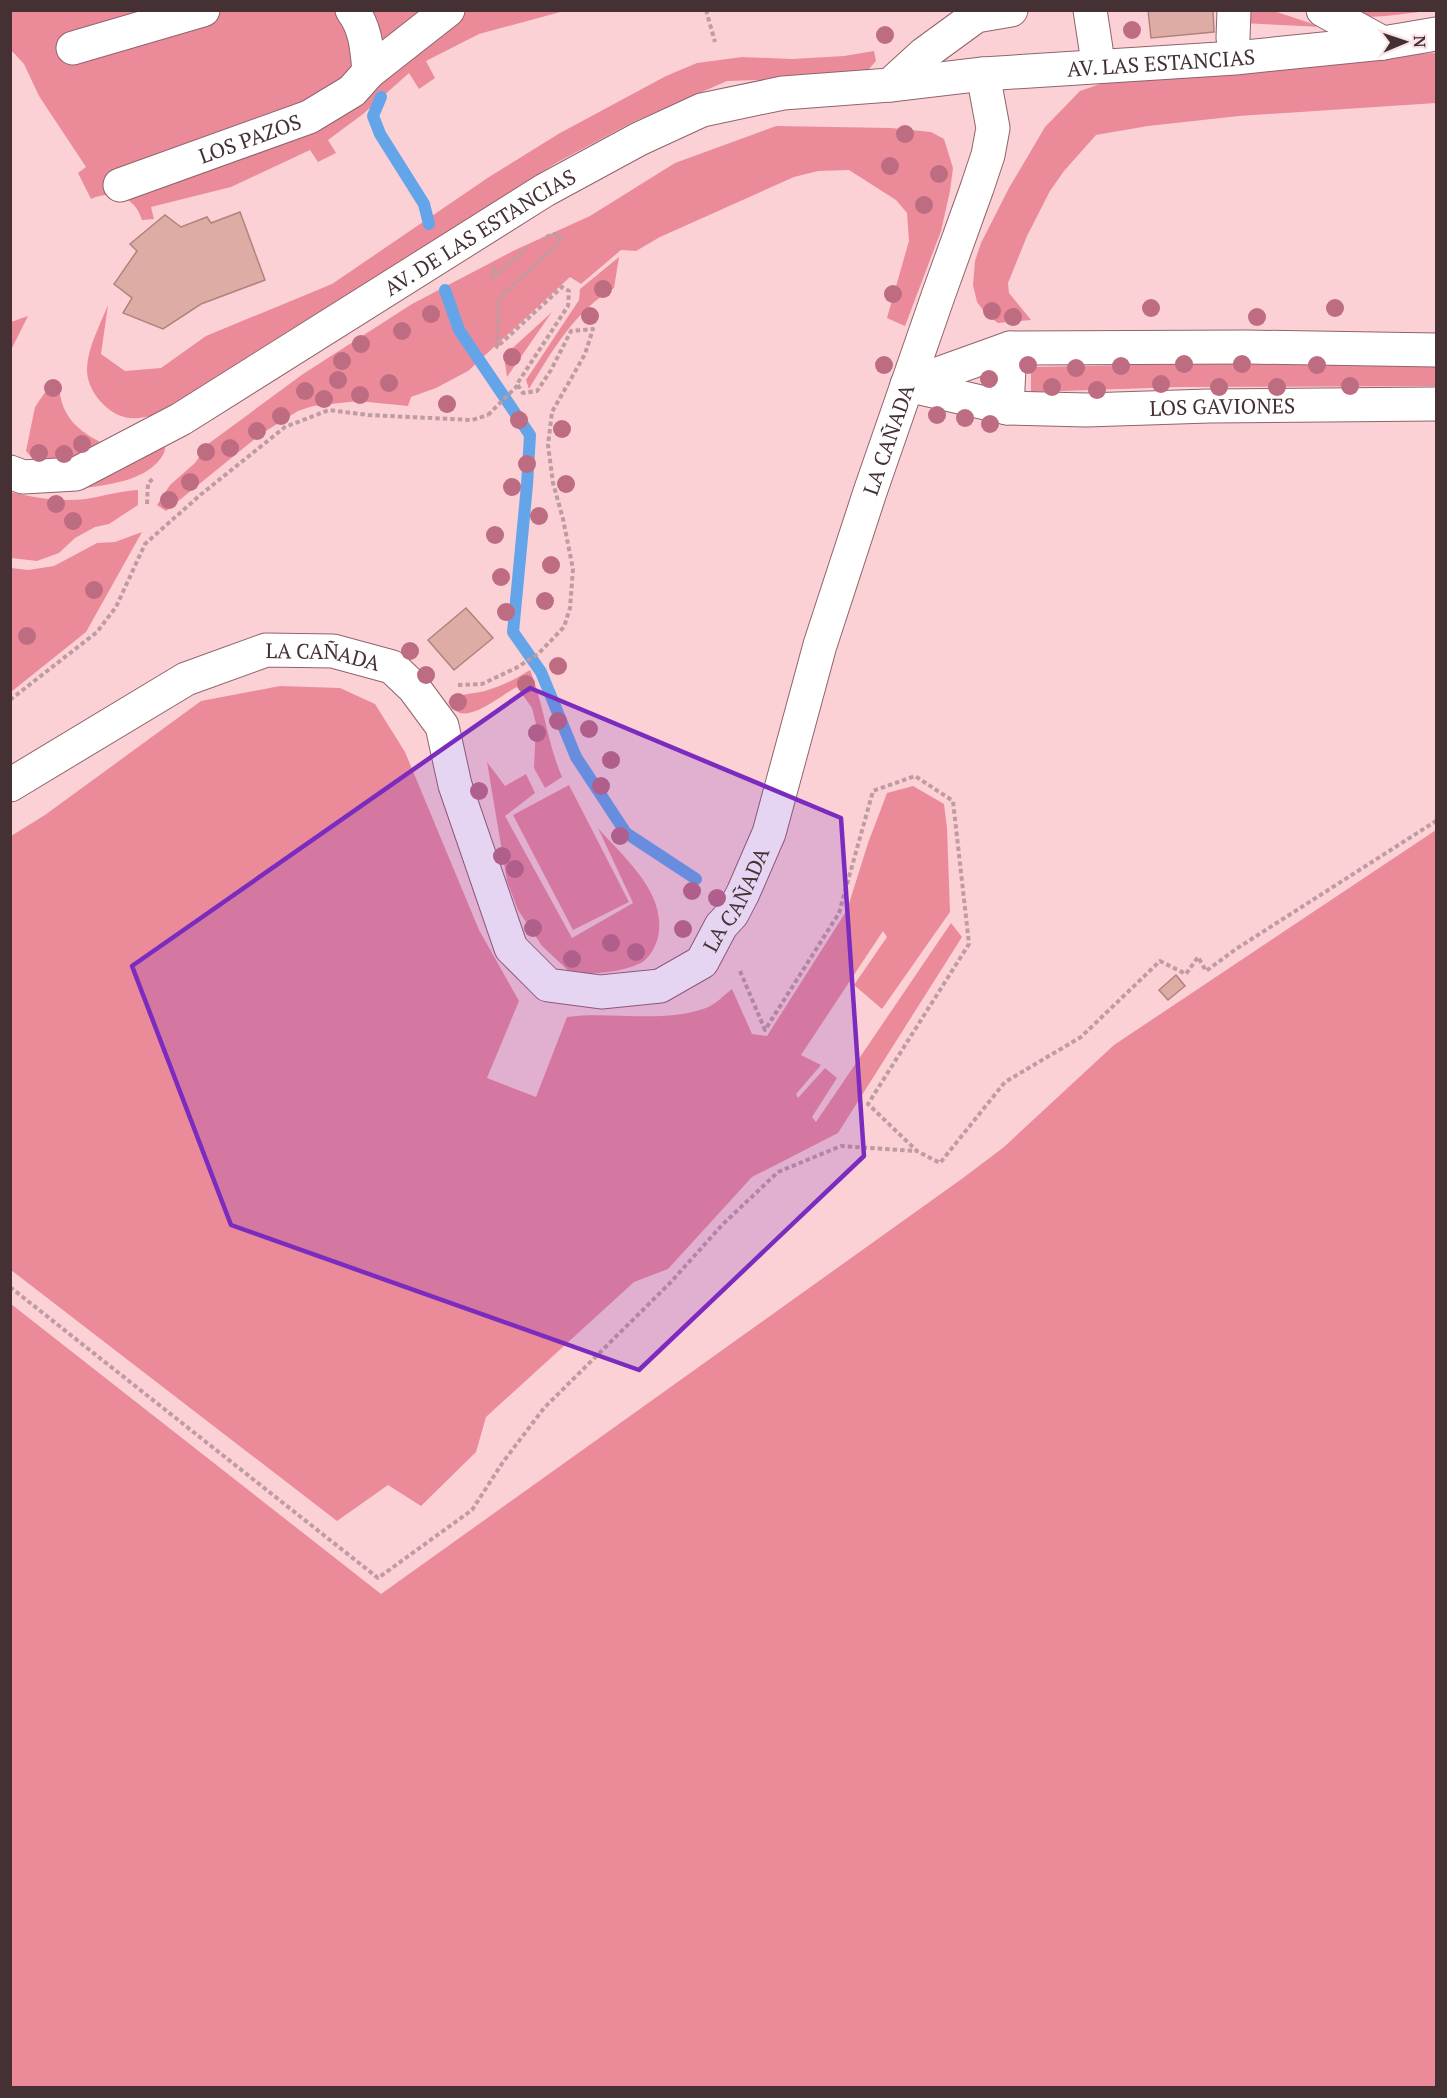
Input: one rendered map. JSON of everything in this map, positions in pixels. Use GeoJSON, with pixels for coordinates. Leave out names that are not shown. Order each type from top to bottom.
{"type":"FeatureCollection","features":[{"type":"Feature","properties":{"kind":"street"},"geometry":{"type":"LineString","coordinates":[[73,48],[203,10]]}},
{"type":"Feature","properties":{"kind":"street"},"geometry":{"type":"LineString","coordinates":[[352,10],[358,18],[367,44],[369,72]]}},
{"type":"Feature","properties":{"kind":"street","name":"LOS PAZOS"},"geometry":{"type":"LineString","coordinates":[[120,184],[309,117],[352,91],[369,72],[448,10]]}},
{"type":"Feature","properties":{"kind":"street"},"geometry":{"type":"LineString","coordinates":[[890,85],[924,54],[976,16],[1011,10]]}},
{"type":"Feature","properties":{"kind":"street","name":"AV. LAS ESTANCIAS"},"geometry":{"type":"LineString","coordinates":[[1090,10],[1096,49]]}},
{"type":"Feature","properties":{"kind":"street"},"geometry":{"type":"LineString","coordinates":[[1323,10],[1383,43],[1437,34]]}},
{"type":"Feature","properties":{"kind":"street","name":"AV. LAS ESTANCIAS"},"geometry":{"type":"LineString","coordinates":[[983,74],[1096,49],[1234,24],[1383,43]]}},
{"type":"Feature","properties":{"kind":"street","name":"AV. LAS ESTANCIAS"},"geometry":{"type":"LineString","coordinates":[[983,74],[1235,58],[1383,43]]}},
{"type":"Feature","properties":{"kind":"street","name":"AV. DE LAS ESTANCIAS"},"geometry":{"type":"LineString","coordinates":[[10,472],[23,477],[76,474],[128,448],[181,418],[545,190],[639,139],[702,110],[783,93],[890,85],[983,74]]}},
{"type":"Feature","properties":{"kind":"street","name":"LA CAÑADA"},"geometry":{"type":"LineString","coordinates":[[10,785],[186,679],[266,650],[333,651],[392,667],[414,688],[442,726],[455,785],[511,948],[548,985],[601,992],[660,986],[702,962],[721,926],[732,914],[743,893],[769,833],[820,645],[907,385],[988,156],[993,128],[983,74]]}},
{"type":"Feature","properties":{"kind":"street"},"geometry":{"type":"LineString","coordinates":[[907,385],[1010,348],[1246,347],[1437,350]]}},
{"type":"Feature","properties":{"kind":"street"},"geometry":{"type":"LineString","coordinates":[[1007,408],[1010,348]]}},
{"type":"Feature","properties":{"kind":"street","name":"LOS GAVIONES"},"geometry":{"type":"LineString","coordinates":[[907,385],[1007,408],[1086,410],[1209,406],[1437,404]]}},
{"type":"Feature","properties":{"kind":"path"},"geometry":{"type":"LineString","coordinates":[[706,10],[715,42]]}},
{"type":"Feature","properties":{"kind":"path"},"geometry":{"type":"LineString","coordinates":[[500,219],[499,256],[492,273],[494,277],[532,245]]}},
{"type":"Feature","properties":{"kind":"path"},"geometry":{"type":"LineString","coordinates":[[414,688],[482,684],[526,663],[564,627],[570,608],[573,569],[548,445],[552,412],[585,354],[593,329],[571,332],[537,391],[523,393],[517,384],[568,306],[569,291],[562,287],[497,347],[499,298],[561,241],[559,234],[552,234],[537,242]]}},
{"type":"Feature","properties":{"kind":"path"},"geometry":{"type":"LineString","coordinates":[[10,700],[97,632],[116,607],[146,544],[199,496],[285,427],[329,410],[368,415],[472,420],[488,415],[519,384]]}},
{"type":"Feature","properties":{"kind":"path"},"geometry":{"type":"LineString","coordinates":[[721,926],[765,1030],[839,913],[873,791],[915,776],[953,801],[969,944],[868,1104],[917,1151],[940,1163],[1005,1082],[1081,1037],[1160,961],[1186,975],[1198,957],[1206,971],[1236,949],[1437,821]]}},
{"type":"Feature","properties":{"kind":"path"},"geometry":{"type":"LineString","coordinates":[[10,1287],[378,1578],[472,1510],[503,1462],[544,1408],[670,1283],[723,1224],[778,1172],[841,1146],[917,1151]]}},
{"type":"Feature","properties":{"kind":"highlighted area"},"geometry":{"type":"Polygon","coordinates":[[[530,688],[841,818],[864,1156],[639,1370],[231,1225],[132,966],[530,688]]]}},
{"type":"Feature","properties":{"kind":"shaded area"},"geometry":{"type":"Polygon","coordinates":[[[10,11],[564,11],[479,34],[426,61],[435,78],[419,89],[409,73],[363,114],[328,140],[336,153],[318,162],[310,150],[231,187],[151,207],[154,219],[142,220],[134,206],[122,197],[108,195],[91,199],[78,173],[86,167],[39,96],[24,64],[11,50],[10,11]]]}},
{"type":"Feature","properties":{"kind":"shaded area"},"geometry":{"type":"Polygon","coordinates":[[[1237,11],[1274,11],[1322,27],[1241,23],[1237,11]]]}},
{"type":"Feature","properties":{"kind":"shaded area"},"geometry":{"type":"Polygon","coordinates":[[[1337,11],[1428,11],[1370,17],[1337,11]]]}},
{"type":"Feature","properties":{"kind":"shaded area"},"geometry":{"type":"Polygon","coordinates":[[[874,51],[876,61],[868,70],[787,79],[727,81],[633,122],[556,163],[356,291],[257,351],[219,379],[154,415],[133,418],[114,413],[97,397],[89,383],[87,368],[90,352],[108,305],[101,354],[125,371],[161,368],[206,336],[332,284],[489,177],[560,133],[666,76],[697,63],[742,57],[792,59],[844,56],[874,51]]]}},
{"type":"Feature","properties":{"kind":"shaded area"},"geometry":{"type":"Polygon","coordinates":[[[1436,53],[1436,103],[1239,116],[1148,126],[1096,135],[1064,171],[1050,191],[1027,236],[1008,283],[1009,293],[1031,320],[998,323],[986,314],[977,302],[973,285],[975,261],[981,243],[1009,188],[1045,127],[1080,91],[1117,78],[1279,60],[1436,53]]]}},
{"type":"Feature","properties":{"kind":"shaded area"},"geometry":{"type":"Polygon","coordinates":[[[776,126],[891,128],[931,132],[944,139],[953,168],[950,191],[941,231],[905,326],[887,318],[909,241],[907,213],[896,200],[849,170],[818,171],[794,177],[660,237],[636,251],[621,250],[581,284],[570,277],[468,371],[436,388],[411,397],[408,406],[358,401],[313,406],[298,411],[261,434],[166,511],[157,505],[170,485],[195,463],[208,444],[303,374],[412,304],[515,250],[590,216],[675,163],[776,126]]]}},
{"type":"Feature","properties":{"kind":"shaded area"},"geometry":{"type":"Polygon","coordinates":[[[619,257],[614,288],[588,308],[565,333],[529,389],[526,380],[579,300],[580,289],[619,257]]]}},
{"type":"Feature","properties":{"kind":"shaded area"},"geometry":{"type":"Polygon","coordinates":[[[552,312],[507,377],[504,356],[552,312]]]}},
{"type":"Feature","properties":{"kind":"shaded area"},"geometry":{"type":"Polygon","coordinates":[[[28,316],[11,350],[11,322],[28,316]]]}},
{"type":"Feature","properties":{"kind":"shaded area"},"geometry":{"type":"Polygon","coordinates":[[[1184,364],[1436,365],[1436,386],[1180,387],[1031,392],[1031,367],[1184,364]]]}},
{"type":"Feature","properties":{"kind":"shaded area"},"geometry":{"type":"Polygon","coordinates":[[[52,382],[59,386],[63,406],[72,422],[86,434],[104,444],[64,463],[35,461],[26,451],[35,407],[52,382]]]}},
{"type":"Feature","properties":{"kind":"shaded area"},"geometry":{"type":"Polygon","coordinates":[[[165,434],[164,453],[148,470],[125,480],[77,489],[165,434]]]}},
{"type":"Feature","properties":{"kind":"shaded area"},"geometry":{"type":"Polygon","coordinates":[[[138,490],[138,505],[109,524],[95,527],[75,538],[59,553],[37,561],[11,558],[11,492],[39,498],[67,500],[138,490]]]}},
{"type":"Feature","properties":{"kind":"shaded area"},"geometry":{"type":"Polygon","coordinates":[[[142,532],[86,632],[11,692],[11,568],[28,570],[54,566],[97,543],[115,542],[142,532]]]}},
{"type":"Feature","properties":{"kind":"shaded area"},"geometry":{"type":"Polygon","coordinates":[[[530,670],[562,777],[545,788],[534,768],[536,724],[532,708],[517,687],[488,705],[464,714],[453,709],[448,702],[462,695],[497,687],[530,670]]]}},
{"type":"Feature","properties":{"kind":"shaded area"},"geometry":{"type":"Polygon","coordinates":[[[280,686],[340,688],[375,704],[405,752],[479,930],[519,1001],[487,1078],[536,1097],[567,1017],[654,1016],[689,1013],[709,1007],[732,989],[752,1034],[767,1036],[847,910],[868,843],[887,793],[913,786],[944,804],[950,912],[882,1009],[854,985],[887,937],[883,931],[801,1055],[821,1065],[796,1094],[798,1098],[825,1068],[837,1078],[812,1117],[816,1122],[951,923],[962,937],[838,1133],[752,1177],[668,1269],[634,1282],[486,1417],[476,1452],[421,1506],[388,1485],[337,1521],[11,1270],[11,836],[45,815],[201,701],[280,686]]]}},
{"type":"Feature","properties":{"kind":"shaded area"},"geometry":{"type":"Polygon","coordinates":[[[487,762],[505,786],[526,774],[535,793],[505,816],[572,938],[633,903],[598,828],[632,865],[651,893],[657,908],[659,924],[656,944],[644,961],[616,971],[573,975],[542,946],[518,910],[507,881],[487,762]]]}},
{"type":"Feature","properties":{"kind":"shaded area"},"geometry":{"type":"Polygon","coordinates":[[[569,785],[629,902],[573,930],[513,815],[569,785]]]}},
{"type":"Feature","properties":{"kind":"shaded area"},"geometry":{"type":"Polygon","coordinates":[[[1436,830],[1436,2087],[11,2087],[11,1304],[381,1594],[963,1178],[1004,1147],[1114,1045],[1436,830]]]}},
{"type":"Feature","properties":{"kind":"building"},"geometry":{"type":"Polygon","coordinates":[[[1148,10],[1213,10],[1214,32],[1151,38],[1148,10]]]}},
{"type":"Feature","properties":{"kind":"building"},"geometry":{"type":"Polygon","coordinates":[[[240,212],[265,280],[201,304],[163,329],[123,313],[132,298],[114,284],[137,251],[130,244],[165,215],[181,227],[207,217],[211,223],[240,212]]]}},
{"type":"Feature","properties":{"kind":"building"},"geometry":{"type":"Polygon","coordinates":[[[466,608],[493,638],[454,670],[428,640],[466,608]]]}},
{"type":"Feature","properties":{"kind":"building"},"geometry":{"type":"Polygon","coordinates":[[[1176,975],[1185,986],[1168,1000],[1159,990],[1176,975]]]}},
{"type":"Feature","properties":{"kind":"waterway"},"geometry":{"type":"LineString","coordinates":[[381,97],[373,116],[380,134],[424,204],[429,224]]}},
{"type":"Feature","properties":{"kind":"waterway"},"geometry":{"type":"LineString","coordinates":[[445,290],[459,330],[530,435],[513,632],[541,672],[576,757],[626,833],[696,879]]}}]}
